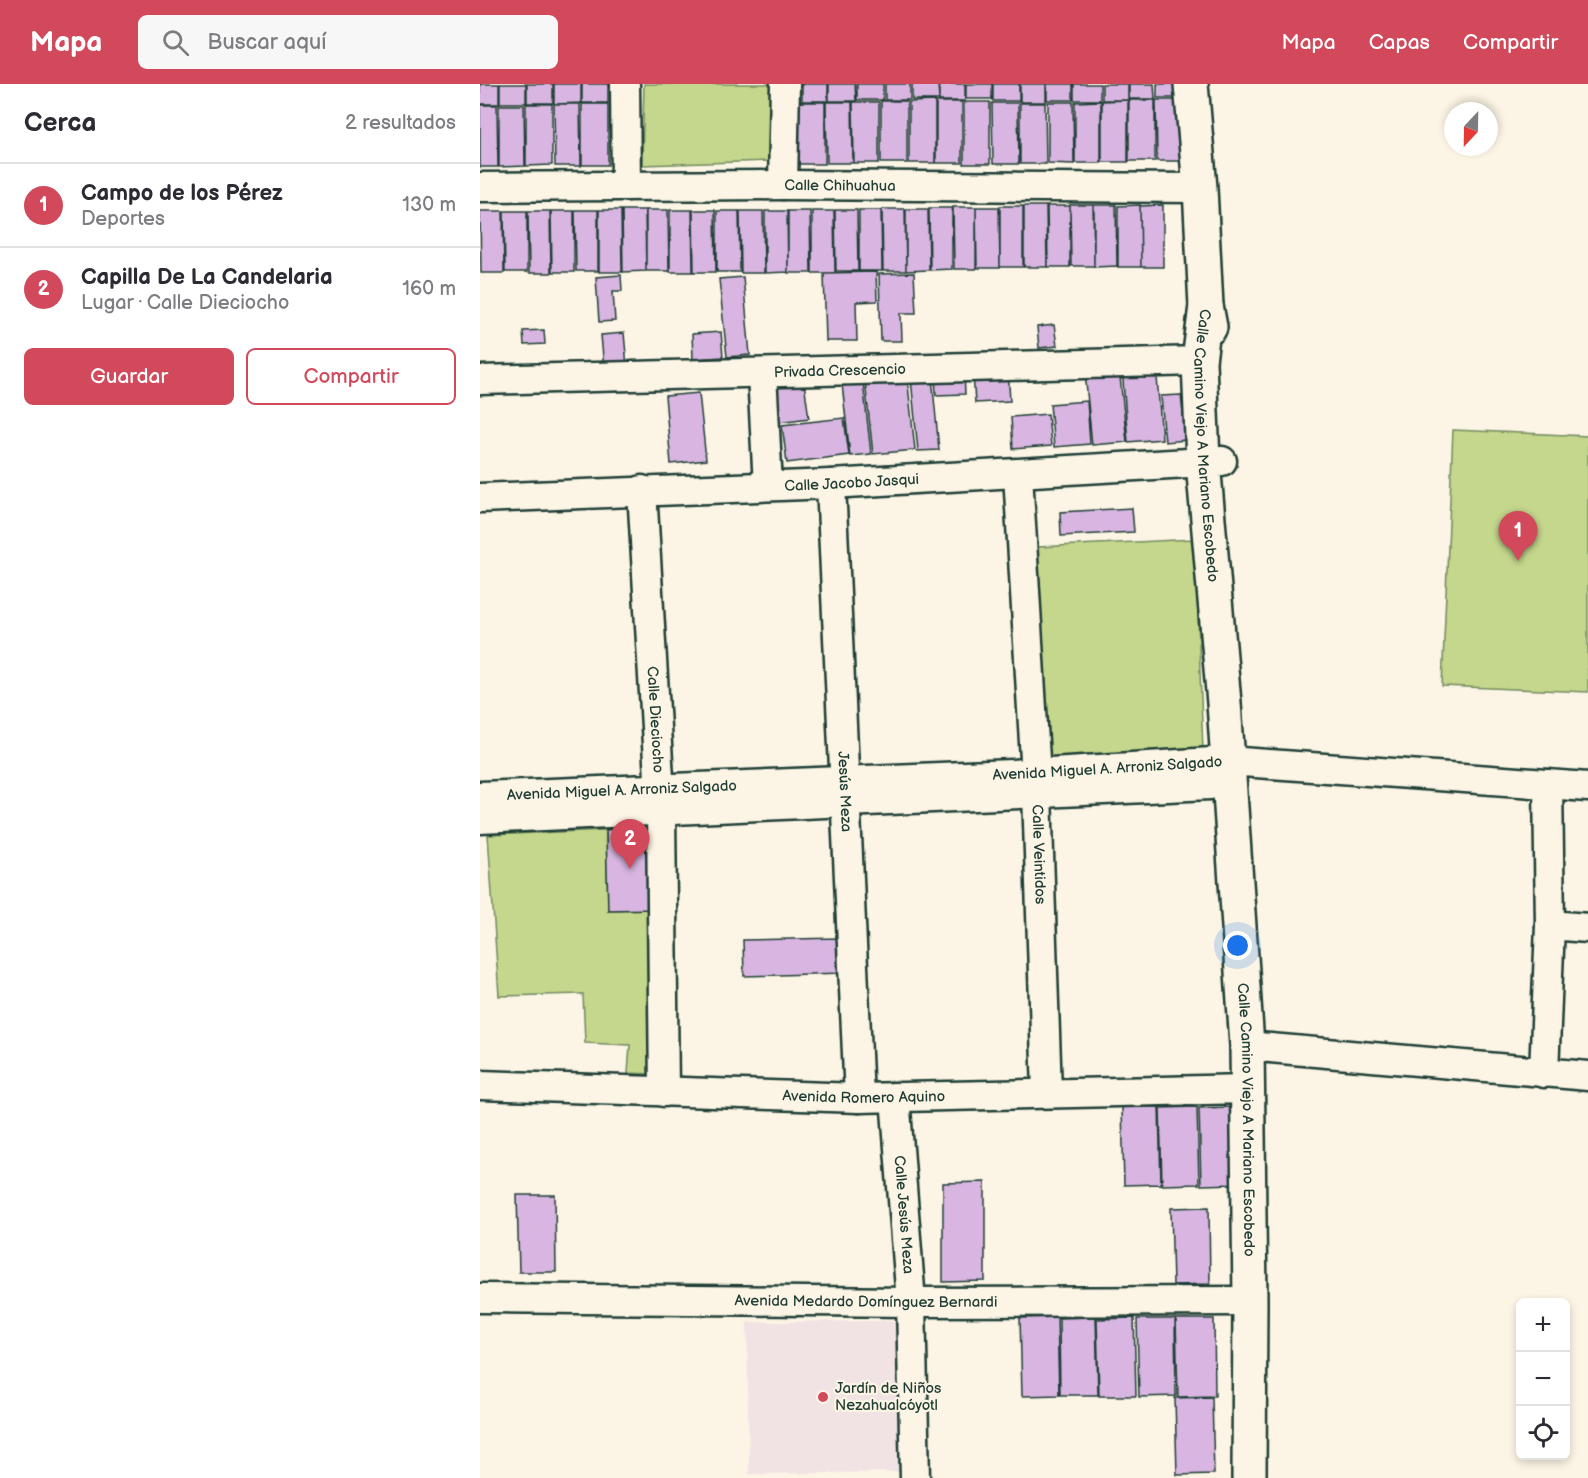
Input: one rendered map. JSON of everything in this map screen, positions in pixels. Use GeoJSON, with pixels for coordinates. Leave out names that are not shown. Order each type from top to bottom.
{"type":"FeatureCollection","features":[{"type":"Feature","properties":{"kind":"street"},"geometry":{"type":"LineString","coordinates":[[625,84],[626,186]]}},
{"type":"Feature","properties":{"kind":"street"},"geometry":{"type":"LineString","coordinates":[[783,185],[785,84]]}},
{"type":"Feature","properties":{"kind":"street","name":"Calle Camino Viejo A Mariano Escobedo"},"geometry":{"type":"LineString","coordinates":[[1191,84],[1200,188],[1206,306],[1215,359],[1213,461]]}},
{"type":"Feature","properties":{"kind":"street","name":"Calle Chihuahua"},"geometry":{"type":"LineString","coordinates":[[480,187],[783,185],[1200,188]]}},
{"type":"Feature","properties":{"kind":"street","name":"Calle Camino Viejo A Mariano Escobedo"},"geometry":{"type":"LineString","coordinates":[[1206,306],[1199,361],[1245,728],[1245,746],[1228,761],[1247,1046],[1250,1301],[1249,1478]]}},
{"type":"Feature","properties":{"kind":"street","name":"Privada Crescencio"},"geometry":{"type":"LineString","coordinates":[[480,380],[1199,361]]}},
{"type":"Feature","properties":{"kind":"street"},"geometry":{"type":"LineString","coordinates":[[762,374],[768,486]]}},
{"type":"Feature","properties":{"kind":"street","name":"Calle Jacobo Jasqui"},"geometry":{"type":"LineString","coordinates":[[480,498],[831,484],[1213,461]]}},
{"type":"Feature","properties":{"kind":"street","name":"Calle Veintidos"},"geometry":{"type":"LineString","coordinates":[[1018,474],[1036,783],[1047,1093]]}},
{"type":"Feature","properties":{"kind":"street","name":"Jesús Meza"},"geometry":{"type":"LineString","coordinates":[[831,484],[859,1098]]}},
{"type":"Feature","properties":{"kind":"street","name":"Calle Dieciocho"},"geometry":{"type":"LineString","coordinates":[[642,490],[660,801],[664,1092]]}},
{"type":"Feature","properties":{"kind":"street"},"geometry":{"type":"LineString","coordinates":[[1228,761],[1588,787]]}},
{"type":"Feature","properties":{"kind":"street","name":"Avenida Miguel A. Arroniz Salgado"},"geometry":{"type":"LineString","coordinates":[[480,819],[660,801],[1036,783],[1210,786],[1228,761]]}},
{"type":"Feature","properties":{"kind":"street"},"geometry":{"type":"LineString","coordinates":[[1544,1073],[1550,925],[1548,784]]}},
{"type":"Feature","properties":{"kind":"street","name":"Avenida Miguel A. Arroniz Salgado"},"geometry":{"type":"LineString","coordinates":[[480,796],[660,801]]}},
{"type":"Feature","properties":{"kind":"street"},"geometry":{"type":"LineString","coordinates":[[1550,925],[1588,928]]}},
{"type":"Feature","properties":{"kind":"street"},"geometry":{"type":"LineString","coordinates":[[1247,1046],[1588,1076]]}},
{"type":"Feature","properties":{"kind":"street","name":"Avenida Romero Aquino"},"geometry":{"type":"LineString","coordinates":[[480,1084],[859,1098],[1247,1089]]}},
{"type":"Feature","properties":{"kind":"street","name":"Calle Jesús Meza"},"geometry":{"type":"LineString","coordinates":[[895,1097],[911,1302],[915,1478]]}},
{"type":"Feature","properties":{"kind":"street","name":"Avenida Medardo Domínguez Bernardi"},"geometry":{"type":"LineString","coordinates":[[480,1298],[911,1302],[1250,1301]]}},
{"type":"Feature","properties":{"kind":"shaded area","name":"Jardín de Niños Nezahualcóyotl"},"geometry":{"type":"Polygon","coordinates":[[[897,1321],[899,1472],[749,1474],[747,1322],[897,1321]]]}},
{"type":"Feature","properties":{"kind":"green space"},"geometry":{"type":"Polygon","coordinates":[[[644,84],[772,84],[770,161],[642,165],[644,84]]]}},
{"type":"Feature","properties":{"kind":"green space"},"geometry":{"type":"Polygon","coordinates":[[[1453,430],[1588,436],[1588,692],[1442,686],[1453,430]]]}},
{"type":"Feature","properties":{"kind":"green space"},"geometry":{"type":"Polygon","coordinates":[[[1195,539],[1203,750],[1048,760],[1038,547],[1195,539]]]}},
{"type":"Feature","properties":{"kind":"green space"},"geometry":{"type":"Polygon","coordinates":[[[606,830],[608,910],[655,909],[653,1074],[628,1073],[630,1045],[585,1043],[583,994],[499,996],[488,835],[606,830]]]}},
{"type":"Feature","properties":{"kind":"building"},"geometry":{"type":"Polygon","coordinates":[[[480,84],[499,84],[499,104],[480,104],[480,84]]]}},
{"type":"Feature","properties":{"kind":"building"},"geometry":{"type":"Polygon","coordinates":[[[500,84],[526,84],[526,103],[500,103],[500,84]]]}},
{"type":"Feature","properties":{"kind":"building"},"geometry":{"type":"Polygon","coordinates":[[[527,84],[553,84],[553,103],[527,103],[527,84]]]}},
{"type":"Feature","properties":{"kind":"building"},"geometry":{"type":"Polygon","coordinates":[[[554,84],[581,84],[581,103],[554,104],[554,84]]]}},
{"type":"Feature","properties":{"kind":"building"},"geometry":{"type":"Polygon","coordinates":[[[582,84],[608,84],[608,103],[582,103],[582,84]]]}},
{"type":"Feature","properties":{"kind":"building"},"geometry":{"type":"Polygon","coordinates":[[[802,84],[828,84],[828,101],[802,101],[802,84]]]}},
{"type":"Feature","properties":{"kind":"building"},"geometry":{"type":"Polygon","coordinates":[[[829,84],[855,84],[856,101],[829,101],[829,84]]]}},
{"type":"Feature","properties":{"kind":"building"},"geometry":{"type":"Polygon","coordinates":[[[857,84],[883,84],[883,100],[857,100],[857,84]]]}},
{"type":"Feature","properties":{"kind":"building"},"geometry":{"type":"Polygon","coordinates":[[[885,84],[910,84],[910,100],[885,100],[885,84]]]}},
{"type":"Feature","properties":{"kind":"building"},"geometry":{"type":"Polygon","coordinates":[[[912,84],[938,84],[939,100],[912,100],[912,84]]]}},
{"type":"Feature","properties":{"kind":"building"},"geometry":{"type":"Polygon","coordinates":[[[939,84],[965,84],[965,101],[939,101],[939,84]]]}},
{"type":"Feature","properties":{"kind":"building"},"geometry":{"type":"Polygon","coordinates":[[[966,84],[992,84],[992,99],[966,99],[966,84]]]}},
{"type":"Feature","properties":{"kind":"building"},"geometry":{"type":"Polygon","coordinates":[[[993,84],[1019,84],[1019,101],[993,101],[993,84]]]}},
{"type":"Feature","properties":{"kind":"building"},"geometry":{"type":"Polygon","coordinates":[[[1020,84],[1046,84],[1046,102],[1020,102],[1020,84]]]}},
{"type":"Feature","properties":{"kind":"building"},"geometry":{"type":"Polygon","coordinates":[[[1047,84],[1073,84],[1073,100],[1047,100],[1047,84]]]}},
{"type":"Feature","properties":{"kind":"building"},"geometry":{"type":"Polygon","coordinates":[[[1074,84],[1100,84],[1100,100],[1074,100],[1074,84]]]}},
{"type":"Feature","properties":{"kind":"building"},"geometry":{"type":"Polygon","coordinates":[[[1102,84],[1128,84],[1128,100],[1102,100],[1102,84]]]}},
{"type":"Feature","properties":{"kind":"building"},"geometry":{"type":"Polygon","coordinates":[[[1129,84],[1154,84],[1155,99],[1129,99],[1129,84]]]}},
{"type":"Feature","properties":{"kind":"building"},"geometry":{"type":"Polygon","coordinates":[[[1157,84],[1182,84],[1182,98],[1157,98],[1157,84]]]}},
{"type":"Feature","properties":{"kind":"building"},"geometry":{"type":"Polygon","coordinates":[[[1128,100],[1128,162],[1102,162],[1102,101],[1128,100]]]}},
{"type":"Feature","properties":{"kind":"building"},"geometry":{"type":"Polygon","coordinates":[[[1129,100],[1155,100],[1155,161],[1129,161],[1129,100]]]}},
{"type":"Feature","properties":{"kind":"building"},"geometry":{"type":"Polygon","coordinates":[[[1156,100],[1182,100],[1183,161],[1157,161],[1156,100]]]}},
{"type":"Feature","properties":{"kind":"building"},"geometry":{"type":"Polygon","coordinates":[[[881,101],[907,101],[907,163],[881,163],[881,101]]]}},
{"type":"Feature","properties":{"kind":"building"},"geometry":{"type":"Polygon","coordinates":[[[935,101],[935,163],[909,163],[909,102],[935,101]]]}},
{"type":"Feature","properties":{"kind":"building"},"geometry":{"type":"Polygon","coordinates":[[[1101,101],[1101,163],[1075,163],[1075,102],[1101,101]]]}},
{"type":"Feature","properties":{"kind":"building"},"geometry":{"type":"Polygon","coordinates":[[[799,102],[825,102],[825,164],[799,164],[799,102]]]}},
{"type":"Feature","properties":{"kind":"building"},"geometry":{"type":"Polygon","coordinates":[[[826,102],[852,102],[853,163],[827,163],[826,102]]]}},
{"type":"Feature","properties":{"kind":"building"},"geometry":{"type":"Polygon","coordinates":[[[853,102],[879,102],[879,163],[854,163],[853,102]]]}},
{"type":"Feature","properties":{"kind":"building"},"geometry":{"type":"Polygon","coordinates":[[[936,102],[962,102],[962,163],[936,163],[936,102]]]}},
{"type":"Feature","properties":{"kind":"building"},"geometry":{"type":"Polygon","coordinates":[[[964,102],[990,102],[990,164],[964,164],[964,102]]]}},
{"type":"Feature","properties":{"kind":"building"},"geometry":{"type":"Polygon","coordinates":[[[1048,102],[1073,102],[1074,164],[1048,163],[1048,102]]]}},
{"type":"Feature","properties":{"kind":"building"},"geometry":{"type":"Polygon","coordinates":[[[992,103],[1018,103],[1019,164],[993,164],[992,103]]]}},
{"type":"Feature","properties":{"kind":"building"},"geometry":{"type":"Polygon","coordinates":[[[1020,103],[1045,103],[1046,164],[1020,164],[1020,103]]]}},
{"type":"Feature","properties":{"kind":"building"},"geometry":{"type":"Polygon","coordinates":[[[526,104],[552,104],[552,165],[526,166],[526,104]]]}},
{"type":"Feature","properties":{"kind":"building"},"geometry":{"type":"Polygon","coordinates":[[[554,104],[580,104],[581,166],[555,166],[554,104]]]}},
{"type":"Feature","properties":{"kind":"building"},"geometry":{"type":"Polygon","coordinates":[[[582,104],[608,104],[608,165],[582,165],[582,104]]]}},
{"type":"Feature","properties":{"kind":"building"},"geometry":{"type":"Polygon","coordinates":[[[480,105],[497,105],[498,167],[480,167],[480,105]]]}},
{"type":"Feature","properties":{"kind":"building"},"geometry":{"type":"Polygon","coordinates":[[[499,105],[524,105],[525,166],[499,167],[499,105]]]}},
{"type":"Feature","properties":{"kind":"building"},"geometry":{"type":"Polygon","coordinates":[[[1070,205],[1093,205],[1094,266],[1071,266],[1070,205]]]}},
{"type":"Feature","properties":{"kind":"building"},"geometry":{"type":"Polygon","coordinates":[[[1094,205],[1116,205],[1117,266],[1094,267],[1094,205]]]}},
{"type":"Feature","properties":{"kind":"building"},"geometry":{"type":"Polygon","coordinates":[[[1140,205],[1141,267],[1118,267],[1118,206],[1140,205]]]}},
{"type":"Feature","properties":{"kind":"building"},"geometry":{"type":"Polygon","coordinates":[[[1163,205],[1163,267],[1141,267],[1140,206],[1163,205]]]}},
{"type":"Feature","properties":{"kind":"building"},"geometry":{"type":"Polygon","coordinates":[[[1000,206],[1023,206],[1023,267],[1000,267],[1000,206]]]}},
{"type":"Feature","properties":{"kind":"building"},"geometry":{"type":"Polygon","coordinates":[[[1024,206],[1046,206],[1047,267],[1024,267],[1024,206]]]}},
{"type":"Feature","properties":{"kind":"building"},"geometry":{"type":"Polygon","coordinates":[[[1047,206],[1070,206],[1070,267],[1048,267],[1047,206]]]}},
{"type":"Feature","properties":{"kind":"building"},"geometry":{"type":"Polygon","coordinates":[[[953,207],[976,207],[976,269],[954,269],[953,207]]]}},
{"type":"Feature","properties":{"kind":"building"},"geometry":{"type":"Polygon","coordinates":[[[976,207],[999,207],[1000,268],[977,268],[976,207]]]}},
{"type":"Feature","properties":{"kind":"building"},"geometry":{"type":"Polygon","coordinates":[[[929,208],[952,208],[952,269],[930,270],[929,208]]]}},
{"type":"Feature","properties":{"kind":"building"},"geometry":{"type":"Polygon","coordinates":[[[882,209],[905,209],[906,271],[883,271],[882,209]]]}},
{"type":"Feature","properties":{"kind":"building"},"geometry":{"type":"Polygon","coordinates":[[[906,209],[928,209],[929,270],[906,271],[906,209]]]}},
{"type":"Feature","properties":{"kind":"building"},"geometry":{"type":"Polygon","coordinates":[[[575,210],[598,210],[598,271],[576,271],[575,210]]]}},
{"type":"Feature","properties":{"kind":"building"},"geometry":{"type":"Polygon","coordinates":[[[599,210],[621,210],[622,272],[599,272],[599,210]]]}},
{"type":"Feature","properties":{"kind":"building"},"geometry":{"type":"Polygon","coordinates":[[[622,210],[645,210],[646,271],[623,272],[622,210]]]}},
{"type":"Feature","properties":{"kind":"building"},"geometry":{"type":"Polygon","coordinates":[[[646,210],[668,210],[669,271],[646,271],[646,210]]]}},
{"type":"Feature","properties":{"kind":"building"},"geometry":{"type":"Polygon","coordinates":[[[670,210],[692,210],[693,272],[670,272],[670,210]]]}},
{"type":"Feature","properties":{"kind":"building"},"geometry":{"type":"Polygon","coordinates":[[[693,210],[715,210],[716,272],[694,272],[693,210]]]}},
{"type":"Feature","properties":{"kind":"building"},"geometry":{"type":"Polygon","coordinates":[[[835,210],[857,210],[858,271],[836,271],[835,210]]]}},
{"type":"Feature","properties":{"kind":"building"},"geometry":{"type":"Polygon","coordinates":[[[859,210],[881,210],[882,271],[859,271],[859,210]]]}},
{"type":"Feature","properties":{"kind":"building"},"geometry":{"type":"Polygon","coordinates":[[[480,211],[503,211],[504,273],[481,273],[480,211]]]}},
{"type":"Feature","properties":{"kind":"building"},"geometry":{"type":"Polygon","coordinates":[[[504,211],[527,211],[527,272],[505,272],[504,211]]]}},
{"type":"Feature","properties":{"kind":"building"},"geometry":{"type":"Polygon","coordinates":[[[528,211],[550,211],[551,273],[529,273],[528,211]]]}},
{"type":"Feature","properties":{"kind":"building"},"geometry":{"type":"Polygon","coordinates":[[[551,211],[574,211],[574,272],[552,272],[551,211]]]}},
{"type":"Feature","properties":{"kind":"building"},"geometry":{"type":"Polygon","coordinates":[[[717,211],[739,211],[740,272],[717,272],[717,211]]]}},
{"type":"Feature","properties":{"kind":"building"},"geometry":{"type":"Polygon","coordinates":[[[740,211],[763,211],[764,273],[741,273],[740,211]]]}},
{"type":"Feature","properties":{"kind":"building"},"geometry":{"type":"Polygon","coordinates":[[[765,211],[787,211],[788,272],[765,273],[765,211]]]}},
{"type":"Feature","properties":{"kind":"building"},"geometry":{"type":"Polygon","coordinates":[[[788,211],[810,211],[811,273],[788,273],[788,211]]]}},
{"type":"Feature","properties":{"kind":"building"},"geometry":{"type":"Polygon","coordinates":[[[812,211],[834,211],[835,273],[812,273],[812,211]]]}},
{"type":"Feature","properties":{"kind":"building"},"geometry":{"type":"Polygon","coordinates":[[[876,272],[877,301],[856,302],[857,341],[826,341],[824,273],[876,272]]]}},
{"type":"Feature","properties":{"kind":"building"},"geometry":{"type":"Polygon","coordinates":[[[914,273],[916,313],[901,313],[902,341],[881,341],[879,274],[914,273]]]}},
{"type":"Feature","properties":{"kind":"building"},"geometry":{"type":"Polygon","coordinates":[[[621,275],[622,291],[613,291],[615,321],[599,322],[596,277],[621,275]]]}},
{"type":"Feature","properties":{"kind":"building"},"geometry":{"type":"Polygon","coordinates":[[[743,277],[750,355],[727,357],[719,279],[743,277]]]}},
{"type":"Feature","properties":{"kind":"building"},"geometry":{"type":"Polygon","coordinates":[[[1054,325],[1057,346],[1039,348],[1037,327],[1054,325]]]}},
{"type":"Feature","properties":{"kind":"building"},"geometry":{"type":"Polygon","coordinates":[[[544,330],[545,344],[524,345],[523,331],[544,330]]]}},
{"type":"Feature","properties":{"kind":"building"},"geometry":{"type":"Polygon","coordinates":[[[721,332],[723,357],[693,359],[692,334],[721,332]]]}},
{"type":"Feature","properties":{"kind":"building"},"geometry":{"type":"Polygon","coordinates":[[[624,333],[627,366],[604,369],[601,335],[624,333]]]}},
{"type":"Feature","properties":{"kind":"building"},"geometry":{"type":"Polygon","coordinates":[[[1156,365],[1162,439],[1128,442],[1122,368],[1156,365]]]}},
{"type":"Feature","properties":{"kind":"building"},"geometry":{"type":"Polygon","coordinates":[[[1119,368],[1127,442],[1092,445],[1085,372],[1119,368]]]}},
{"type":"Feature","properties":{"kind":"building"},"geometry":{"type":"Polygon","coordinates":[[[1008,370],[1010,401],[975,403],[973,372],[1008,370]]]}},
{"type":"Feature","properties":{"kind":"building"},"geometry":{"type":"Polygon","coordinates":[[[964,374],[965,394],[936,395],[935,375],[964,374]]]}},
{"type":"Feature","properties":{"kind":"building"},"geometry":{"type":"Polygon","coordinates":[[[907,376],[915,450],[873,454],[865,381],[907,376]]]}},
{"type":"Feature","properties":{"kind":"building"},"geometry":{"type":"Polygon","coordinates":[[[932,377],[939,450],[918,451],[911,378],[932,377]]]}},
{"type":"Feature","properties":{"kind":"building"},"geometry":{"type":"Polygon","coordinates":[[[863,382],[871,454],[850,456],[842,384],[863,382]]]}},
{"type":"Feature","properties":{"kind":"building"},"geometry":{"type":"Polygon","coordinates":[[[804,383],[809,418],[779,422],[775,387],[804,383]]]}},
{"type":"Feature","properties":{"kind":"building"},"geometry":{"type":"Polygon","coordinates":[[[699,393],[706,460],[671,464],[665,396],[699,393]]]}},
{"type":"Feature","properties":{"kind":"building"},"geometry":{"type":"Polygon","coordinates":[[[1181,395],[1186,440],[1165,442],[1161,396],[1181,395]]]}},
{"type":"Feature","properties":{"kind":"building"},"geometry":{"type":"Polygon","coordinates":[[[1087,401],[1090,444],[1054,447],[1050,404],[1087,401]]]}},
{"type":"Feature","properties":{"kind":"building"},"geometry":{"type":"Polygon","coordinates":[[[1048,414],[1051,446],[1013,449],[1011,417],[1048,414]]]}},
{"type":"Feature","properties":{"kind":"building"},"geometry":{"type":"Polygon","coordinates":[[[844,418],[849,455],[787,463],[782,425],[844,418]]]}},
{"type":"Feature","properties":{"kind":"building"},"geometry":{"type":"Polygon","coordinates":[[[1132,508],[1134,532],[1061,536],[1060,512],[1132,508]]]}},
{"type":"Feature","properties":{"kind":"building"},"geometry":{"type":"Polygon","coordinates":[[[652,826],[655,909],[608,910],[606,830],[652,826]]]}},
{"type":"Feature","properties":{"kind":"building"},"geometry":{"type":"Polygon","coordinates":[[[841,938],[842,973],[744,976],[743,940],[841,938]]]}},
{"type":"Feature","properties":{"kind":"building"},"geometry":{"type":"Polygon","coordinates":[[[1122,1107],[1159,1107],[1161,1184],[1124,1185],[1122,1107]]]}},
{"type":"Feature","properties":{"kind":"building"},"geometry":{"type":"Polygon","coordinates":[[[1197,1107],[1199,1184],[1162,1185],[1160,1108],[1197,1107]]]}},
{"type":"Feature","properties":{"kind":"building"},"geometry":{"type":"Polygon","coordinates":[[[1236,1107],[1238,1184],[1201,1185],[1199,1108],[1236,1107]]]}},
{"type":"Feature","properties":{"kind":"building"},"geometry":{"type":"Polygon","coordinates":[[[985,1182],[985,1281],[943,1282],[943,1183],[985,1182]]]}},
{"type":"Feature","properties":{"kind":"building"},"geometry":{"type":"Polygon","coordinates":[[[517,1195],[555,1195],[556,1272],[519,1272],[517,1195]]]}},
{"type":"Feature","properties":{"kind":"building"},"geometry":{"type":"Polygon","coordinates":[[[1209,1207],[1210,1284],[1173,1285],[1171,1208],[1209,1207]]]}},
{"type":"Feature","properties":{"kind":"building"},"geometry":{"type":"Polygon","coordinates":[[[1057,1317],[1059,1395],[1022,1396],[1020,1318],[1057,1317]]]}},
{"type":"Feature","properties":{"kind":"building"},"geometry":{"type":"Polygon","coordinates":[[[1096,1317],[1098,1395],[1060,1395],[1059,1318],[1096,1317]]]}},
{"type":"Feature","properties":{"kind":"building"},"geometry":{"type":"Polygon","coordinates":[[[1134,1318],[1136,1396],[1099,1396],[1097,1319],[1134,1318]]]}},
{"type":"Feature","properties":{"kind":"building"},"geometry":{"type":"Polygon","coordinates":[[[1137,1319],[1175,1319],[1176,1396],[1139,1397],[1137,1319]]]}},
{"type":"Feature","properties":{"kind":"building"},"geometry":{"type":"Polygon","coordinates":[[[1176,1319],[1214,1319],[1215,1396],[1178,1397],[1176,1319]]]}},
{"type":"Feature","properties":{"kind":"building"},"geometry":{"type":"Polygon","coordinates":[[[1212,1397],[1214,1474],[1177,1475],[1175,1398],[1212,1397]]]}},
{"type":"Feature","properties":{"kind":"place","name":"Campo de los Pérez"},"geometry":{"type":"Point","coordinates":[1518,561]}},
{"type":"Feature","properties":{"kind":"place","name":"Capilla De La Candelaria"},"geometry":{"type":"Point","coordinates":[630,869]}},
{"type":"Feature","properties":{"kind":"place","name":"Jardín de Niños Nezahualcóyotl"},"geometry":{"type":"Point","coordinates":[823,1397]}}]}
